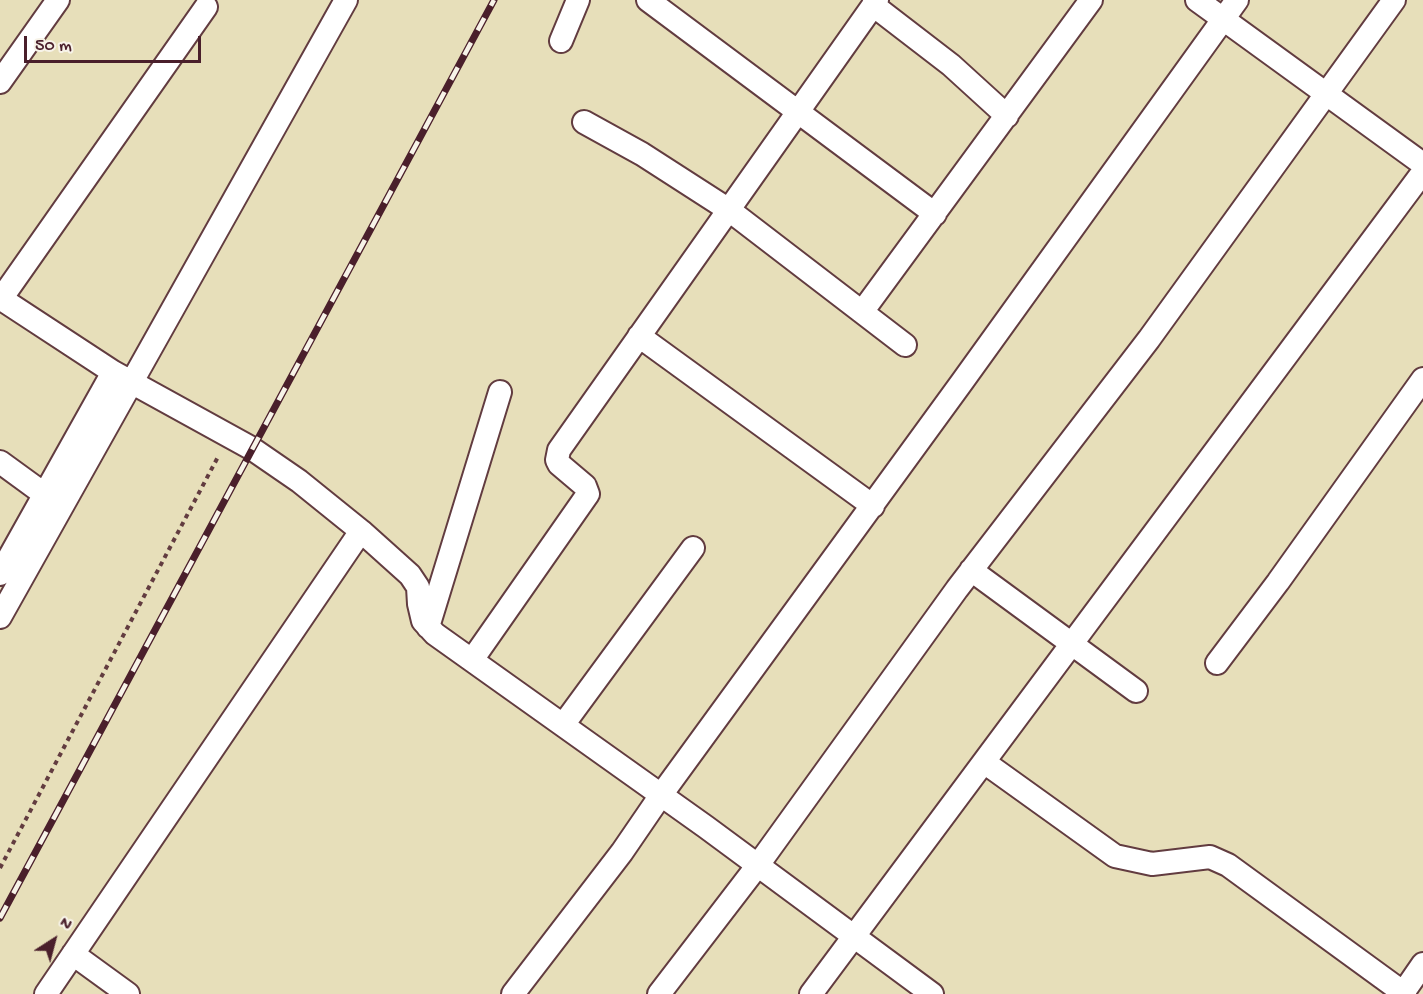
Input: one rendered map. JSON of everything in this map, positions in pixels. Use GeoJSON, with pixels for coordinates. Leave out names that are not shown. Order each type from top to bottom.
{"type":"FeatureCollection","features":[{"type":"Feature","properties":{"kind":"street"},"geometry":{"type":"LineString","coordinates":[[0,82],[58,0]]}},
{"type":"Feature","properties":{"kind":"street"},"geometry":{"type":"LineString","coordinates":[[0,574],[44,494],[123,377],[346,0]]}},
{"type":"Feature","properties":{"kind":"street"},"geometry":{"type":"LineString","coordinates":[[561,41],[578,0]]}},
{"type":"Feature","properties":{"kind":"street"},"geometry":{"type":"LineString","coordinates":[[648,0],[935,214]]}},
{"type":"Feature","properties":{"kind":"street"},"geometry":{"type":"LineString","coordinates":[[862,312],[1091,0]]}},
{"type":"Feature","properties":{"kind":"street"},"geometry":{"type":"LineString","coordinates":[[1197,0],[1423,164]]}},
{"type":"Feature","properties":{"kind":"street"},"geometry":{"type":"LineString","coordinates":[[513,994],[622,852],[1236,0]]}},
{"type":"Feature","properties":{"kind":"street"},"geometry":{"type":"LineString","coordinates":[[659,994],[758,865],[971,570],[1149,339],[1395,0]]}},
{"type":"Feature","properties":{"kind":"street"},"geometry":{"type":"LineString","coordinates":[[472,660],[588,494],[585,486],[559,464],[557,455],[875,3],[951,65],[1007,116]]}},
{"type":"Feature","properties":{"kind":"street"},"geometry":{"type":"LineString","coordinates":[[206,7],[1,299],[123,377],[251,448],[299,481],[361,531],[415,581],[418,587],[420,612],[428,627],[758,865],[932,994]]}},
{"type":"Feature","properties":{"kind":"street"},"geometry":{"type":"LineString","coordinates":[[584,122],[642,154],[729,210],[905,345]]}},
{"type":"Feature","properties":{"kind":"street"},"geometry":{"type":"LineString","coordinates":[[811,994],[1423,172]]}},
{"type":"Feature","properties":{"kind":"street"},"geometry":{"type":"LineString","coordinates":[[639,336],[873,506]]}},
{"type":"Feature","properties":{"kind":"street"},"geometry":{"type":"LineString","coordinates":[[0,617],[123,377]]}},
{"type":"Feature","properties":{"kind":"street"},"geometry":{"type":"LineString","coordinates":[[1217,663],[1278,582],[1423,379]]}},
{"type":"Feature","properties":{"kind":"street"},"geometry":{"type":"LineString","coordinates":[[428,627],[500,392]]}},
{"type":"Feature","properties":{"kind":"street"},"geometry":{"type":"LineString","coordinates":[[0,462],[44,494]]}},
{"type":"Feature","properties":{"kind":"street"},"geometry":{"type":"LineString","coordinates":[[46,994],[361,531]]}},
{"type":"Feature","properties":{"kind":"street"},"geometry":{"type":"LineString","coordinates":[[563,725],[693,548]]}},
{"type":"Feature","properties":{"kind":"street"},"geometry":{"type":"LineString","coordinates":[[971,570],[1136,691]]}},
{"type":"Feature","properties":{"kind":"street"},"geometry":{"type":"LineString","coordinates":[[984,762],[1115,856],[1152,864],[1210,857],[1228,865],[1403,993],[1423,964]]}},
{"type":"Feature","properties":{"kind":"street"},"geometry":{"type":"LineString","coordinates":[[73,954],[128,994]]}},
{"type":"Feature","properties":{"kind":"path"},"geometry":{"type":"LineString","coordinates":[[0,868],[228,437]]}},
{"type":"Feature","properties":{"kind":"railway"},"geometry":{"type":"LineString","coordinates":[[0,918],[494,0]]}}]}
